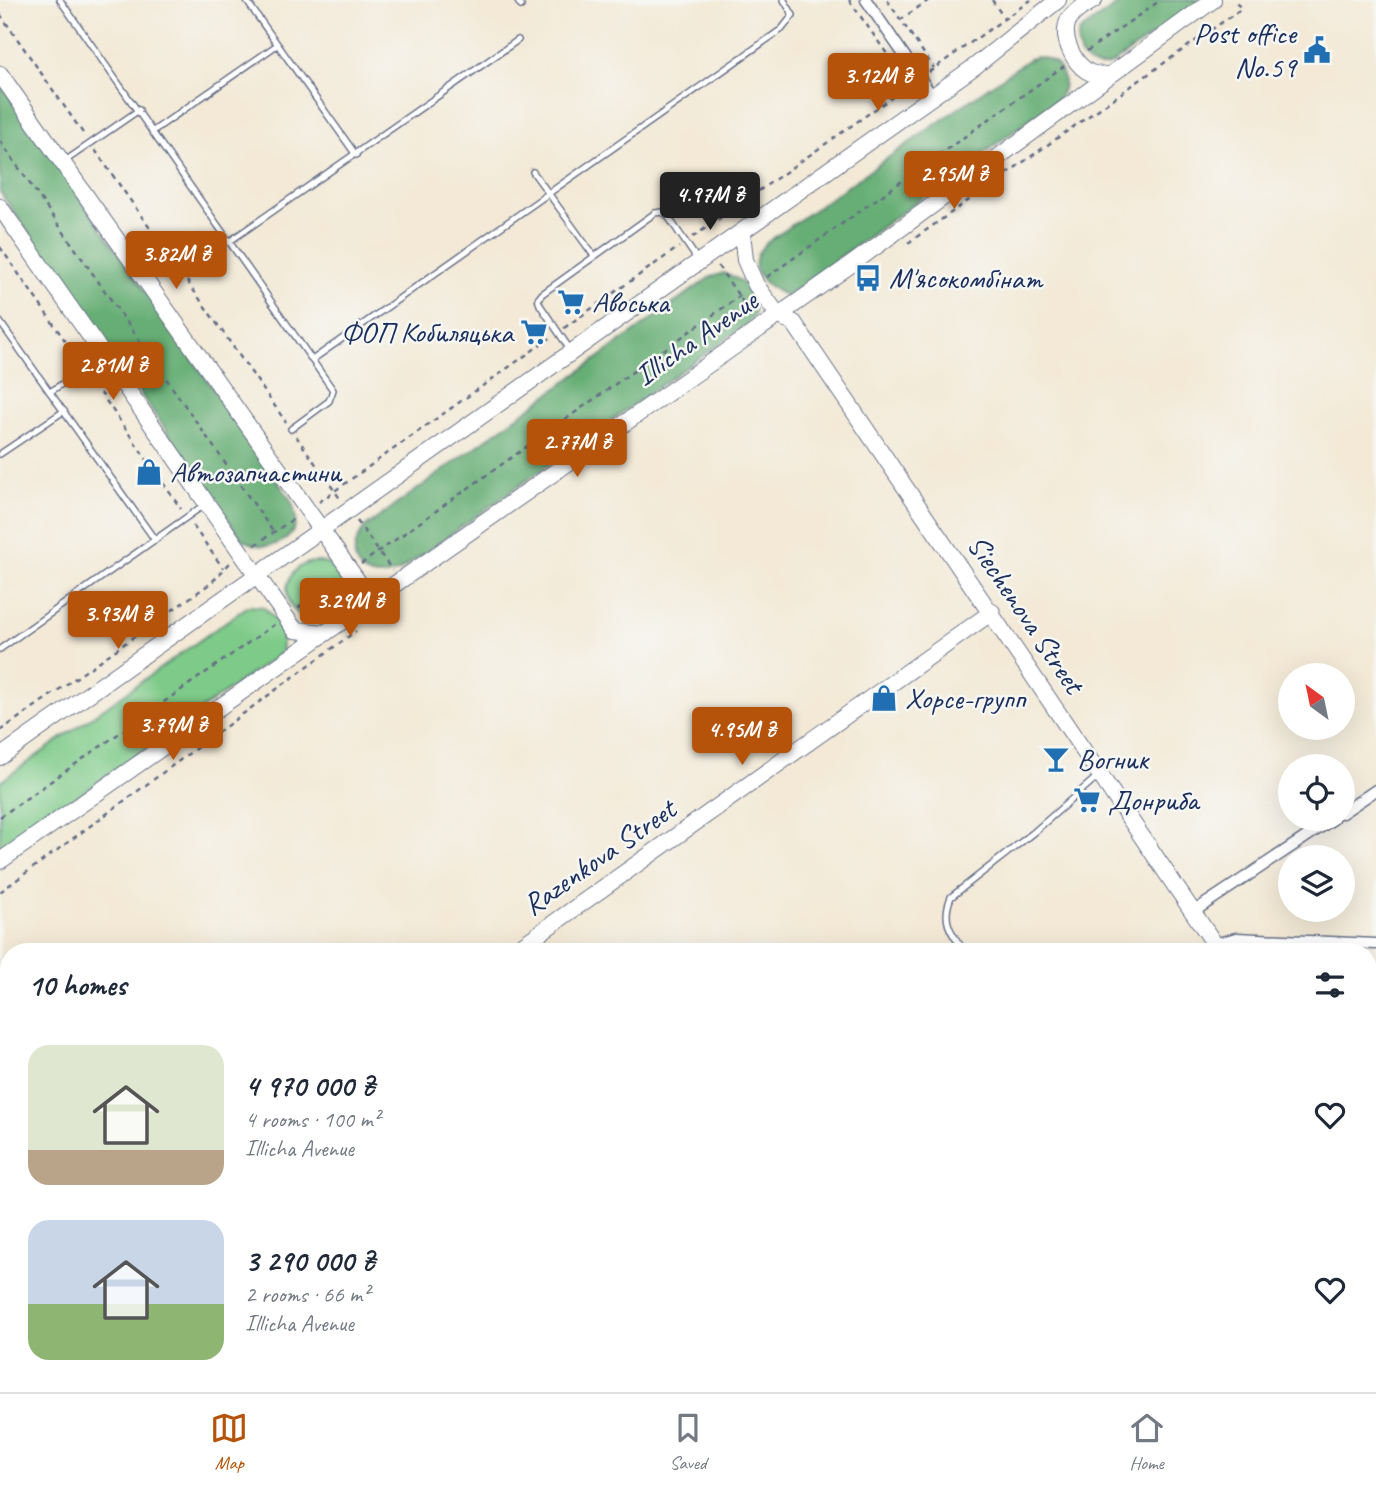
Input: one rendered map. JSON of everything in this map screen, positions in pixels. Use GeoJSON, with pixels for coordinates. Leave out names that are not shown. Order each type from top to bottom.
{"type":"FeatureCollection","features":[{"type":"Feature","properties":{"kind":"main road","name":"Illicha Avenue"},"geometry":{"type":"LineString","coordinates":[[0,757],[933,97],[1058,0]]}},
{"type":"Feature","properties":{"kind":"main road"},"geometry":{"type":"LineString","coordinates":[[974,67],[1072,0]]}},
{"type":"Feature","properties":{"kind":"main road"},"geometry":{"type":"LineString","coordinates":[[1094,0],[1069,20],[1066,29],[1069,48],[1089,73],[1108,75]]}},
{"type":"Feature","properties":{"kind":"main road","name":"Illicha Avenue"},"geometry":{"type":"LineString","coordinates":[[0,861],[325,633],[359,619],[399,581],[778,315],[1213,0]]}},
{"type":"Feature","properties":{"kind":"main road"},"geometry":{"type":"LineString","coordinates":[[0,74],[360,586],[359,619]]}},
{"type":"Feature","properties":{"kind":"main road"},"geometry":{"type":"LineString","coordinates":[[2,215],[295,630],[325,633]]}},
{"type":"Feature","properties":{"kind":"main road","name":"Siechenova Street"},"geometry":{"type":"LineString","coordinates":[[742,232],[745,260],[756,285],[778,315],[794,323],[1194,912],[1210,943]]}},
{"type":"Feature","properties":{"kind":"main road","name":"Razenkova Street"},"geometry":{"type":"LineString","coordinates":[[526,943],[992,612]]}},
{"type":"Feature","properties":{"kind":"street"},"geometry":{"type":"LineString","coordinates":[[866,0],[933,97]]}},
{"type":"Feature","properties":{"kind":"street"},"geometry":{"type":"LineString","coordinates":[[1355,804],[1376,790]]}},
{"type":"Feature","properties":{"kind":"street"},"geometry":{"type":"LineString","coordinates":[[1194,912],[1315,831]]}},
{"type":"Feature","properties":{"kind":"street"},"geometry":{"type":"LineString","coordinates":[[1225,943],[1237,937],[1356,943]]}},
{"type":"Feature","properties":{"kind":"lane"},"geometry":{"type":"LineString","coordinates":[[60,0],[333,390],[329,401],[291,429]]}},
{"type":"Feature","properties":{"kind":"lane"},"geometry":{"type":"LineString","coordinates":[[246,0],[356,155]]}},
{"type":"Feature","properties":{"kind":"lane"},"geometry":{"type":"LineString","coordinates":[[517,0],[522,6]]}},
{"type":"Feature","properties":{"kind":"lane"},"geometry":{"type":"LineString","coordinates":[[312,360],[782,29],[793,15],[784,0]]}},
{"type":"Feature","properties":{"kind":"lane"},"geometry":{"type":"LineString","coordinates":[[230,241],[518,40]]}},
{"type":"Feature","properties":{"kind":"lane"},"geometry":{"type":"LineString","coordinates":[[153,131],[277,45]]}},
{"type":"Feature","properties":{"kind":"lane"},"geometry":{"type":"LineString","coordinates":[[62,162],[139,110]]}},
{"type":"Feature","properties":{"kind":"lane"},"geometry":{"type":"LineString","coordinates":[[533,172],[594,256]]}},
{"type":"Feature","properties":{"kind":"lane"},"geometry":{"type":"LineString","coordinates":[[572,352],[538,299],[594,256],[655,213],[662,212],[667,215],[685,242],[704,258]]}},
{"type":"Feature","properties":{"kind":"lane"},"geometry":{"type":"LineString","coordinates":[[0,322],[155,540]]}},
{"type":"Feature","properties":{"kind":"lane"},"geometry":{"type":"LineString","coordinates":[[50,392],[104,356]]}},
{"type":"Feature","properties":{"kind":"lane"},"geometry":{"type":"LineString","coordinates":[[0,454],[64,411]]}},
{"type":"Feature","properties":{"kind":"lane"},"geometry":{"type":"LineString","coordinates":[[0,649],[207,503]]}},
{"type":"Feature","properties":{"kind":"lane"},"geometry":{"type":"LineString","coordinates":[[959,943],[950,931],[945,910],[951,897],[1034,832],[1100,774]]}},
{"type":"Feature","properties":{"kind":"path"},"geometry":{"type":"LineString","coordinates":[[849,0],[908,86]]}},
{"type":"Feature","properties":{"kind":"path"},"geometry":{"type":"LineString","coordinates":[[887,0],[934,68]]}},
{"type":"Feature","properties":{"kind":"path"},"geometry":{"type":"LineString","coordinates":[[901,20],[929,0]]}},
{"type":"Feature","properties":{"kind":"path"},"geometry":{"type":"LineString","coordinates":[[992,0],[1005,19]]}},
{"type":"Feature","properties":{"kind":"path"},"geometry":{"type":"LineString","coordinates":[[0,731],[211,583],[223,568],[242,554],[334,492],[1031,0]]}},
{"type":"Feature","properties":{"kind":"path"},"geometry":{"type":"LineString","coordinates":[[0,817],[1161,0]]}},
{"type":"Feature","properties":{"kind":"path"},"geometry":{"type":"LineString","coordinates":[[900,249],[1241,9],[1235,0]]}},
{"type":"Feature","properties":{"kind":"path"},"geometry":{"type":"LineString","coordinates":[[0,14],[399,581]]}},
{"type":"Feature","properties":{"kind":"path"},"geometry":{"type":"LineString","coordinates":[[0,141],[274,533]]}},
{"type":"Feature","properties":{"kind":"path"},"geometry":{"type":"LineString","coordinates":[[0,247],[223,568]]}},
{"type":"Feature","properties":{"kind":"path"},"geometry":{"type":"LineString","coordinates":[[704,258],[739,297],[761,327]]}},
{"type":"Feature","properties":{"kind":"path"},"geometry":{"type":"LineString","coordinates":[[0,892],[359,619]]}},
{"type":"Feature","properties":{"kind":"green space"},"geometry":{"type":"Polygon","coordinates":[[[1124,0],[1202,0],[1112,64],[1096,66],[1089,63],[1078,47],[1080,31],[1124,0]]]}},
{"type":"Feature","properties":{"kind":"green space"},"geometry":{"type":"Polygon","coordinates":[[[1037,57],[1052,62],[1061,72],[1064,85],[1058,99],[787,296],[770,287],[759,275],[756,261],[765,244],[1029,59],[1037,57]]]}},
{"type":"Feature","properties":{"kind":"green space"},"geometry":{"type":"Polygon","coordinates":[[[0,83],[292,502],[295,526],[283,541],[262,546],[241,538],[0,192],[0,83]]]}},
{"type":"Feature","properties":{"kind":"green space"},"geometry":{"type":"Polygon","coordinates":[[[723,273],[737,279],[750,293],[755,314],[747,324],[399,571],[375,576],[358,566],[355,560],[356,545],[368,525],[709,278],[723,273]]]}},
{"type":"Feature","properties":{"kind":"green space"},"geometry":{"type":"Polygon","coordinates":[[[310,562],[322,562],[332,566],[341,575],[345,597],[337,612],[322,620],[310,620],[300,616],[291,607],[287,597],[287,585],[291,575],[300,566],[310,562]]]}},
{"type":"Feature","properties":{"kind":"green space"},"geometry":{"type":"Polygon","coordinates":[[[248,606],[263,607],[273,617],[281,633],[281,653],[0,851],[0,782],[248,606]]]}},
{"type":"Feature","properties":{"kind":"place","name":"Post office No.59"},"geometry":{"type":"Point","coordinates":[1317,50]}},
{"type":"Feature","properties":{"kind":"place","name":"М'ясокомбінат"},"geometry":{"type":"Point","coordinates":[868,278]}},
{"type":"Feature","properties":{"kind":"place","name":"Авоська"},"geometry":{"type":"Point","coordinates":[571,302]}},
{"type":"Feature","properties":{"kind":"place","name":"ФОП Кобиляцька"},"geometry":{"type":"Point","coordinates":[534,332]}},
{"type":"Feature","properties":{"kind":"place","name":"Автозапчастини"},"geometry":{"type":"Point","coordinates":[149,472]}},
{"type":"Feature","properties":{"kind":"place","name":"Хорсе-групп"},"geometry":{"type":"Point","coordinates":[884,698]}},
{"type":"Feature","properties":{"kind":"place","name":"Вогник"},"geometry":{"type":"Point","coordinates":[1056,759]}},
{"type":"Feature","properties":{"kind":"place","name":"Донриба"},"geometry":{"type":"Point","coordinates":[1087,800]}}]}
